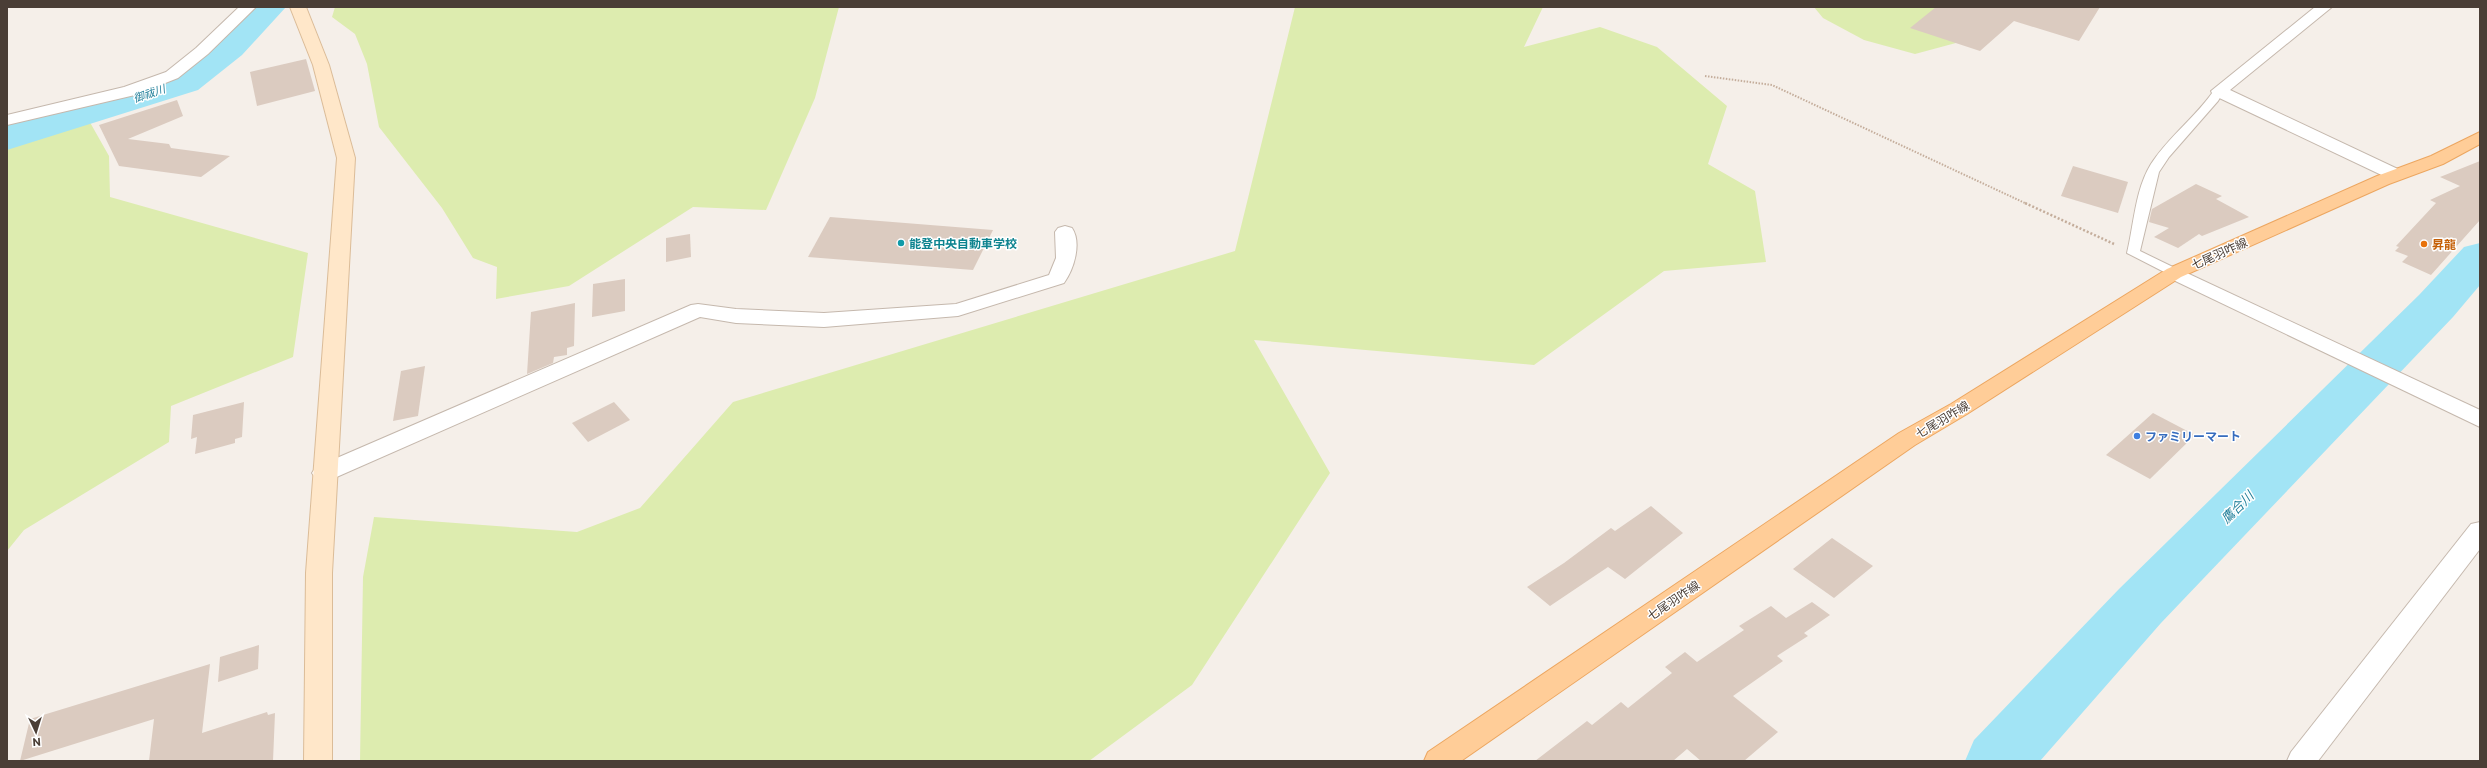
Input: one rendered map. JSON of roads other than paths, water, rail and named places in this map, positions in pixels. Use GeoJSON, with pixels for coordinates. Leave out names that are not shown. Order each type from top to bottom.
{"type":"FeatureCollection","features":[{"type":"Feature","properties":{"kind":"main road","name":"七尾羽咋線"},"geometry":{"type":"LineString","coordinates":[[1438,761],[1907,439],[1959,409],[2174,273],[2396,175],[2437,160],[2480,137]]}},
{"type":"Feature","properties":{"kind":"street"},"geometry":{"type":"LineString","coordinates":[[7,120],[129,91],[172,75],[202,51],[248,7]]}},
{"type":"Feature","properties":{"kind":"street"},"geometry":{"type":"LineString","coordinates":[[298,7],[321,65],[346,158],[324,473],[319,573],[318,761]]}},
{"type":"Feature","properties":{"kind":"street"},"geometry":{"type":"LineString","coordinates":[[2324,7],[2219,91],[2396,175]]}},
{"type":"Feature","properties":{"kind":"street"},"geometry":{"type":"LineString","coordinates":[[324,473],[698,310],[736,316],[824,320],[958,310],[1056,279],[1066,258],[1065,232]]}},
{"type":"Feature","properties":{"kind":"street"},"geometry":{"type":"LineString","coordinates":[[2174,273],[2480,419]]}},
{"type":"Feature","properties":{"kind":"street"},"geometry":{"type":"LineString","coordinates":[[2301,761],[2480,531]]}},
{"type":"Feature","properties":{"kind":"lane"},"geometry":{"type":"LineString","coordinates":[[2174,273],[2133,253],[2143,207],[2156,165],[2178,138],[2210,108],[2219,91]]}},
{"type":"Feature","properties":{"kind":"waterway","name":"御祓川"},"geometry":{"type":"LineString","coordinates":[[7,138],[184,82],[229,47],[268,7]]}},
{"type":"Feature","properties":{"kind":"waterway","name":"鷹合川"},"geometry":{"type":"LineString","coordinates":[[1998,761],[2140,606],[2436,306],[2480,257]]}},
{"type":"Feature","properties":{"kind":"place","name":"能登中央自動車学校"},"geometry":{"type":"Point","coordinates":[901,243]}},
{"type":"Feature","properties":{"kind":"place","name":"昇龍"},"geometry":{"type":"Point","coordinates":[2424,244]}},
{"type":"Feature","properties":{"kind":"place","name":"ファミリーマート"},"geometry":{"type":"Point","coordinates":[2137,436]}}]}
